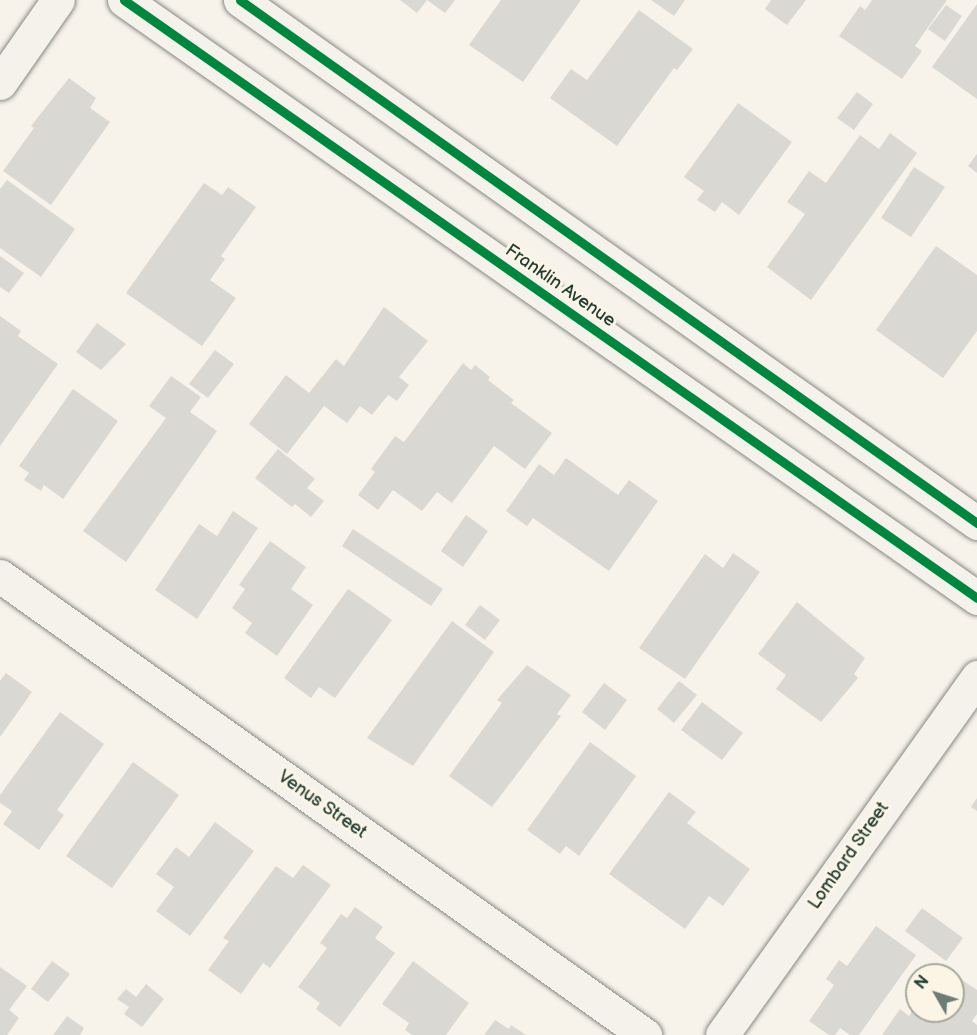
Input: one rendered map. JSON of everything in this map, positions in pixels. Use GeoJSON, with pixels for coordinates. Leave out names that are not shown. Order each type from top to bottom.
{"type":"FeatureCollection","features":[{"type":"Feature","properties":{"kind":"street"},"geometry":{"type":"LineString","coordinates":[[0,83],[58,0]]}},
{"type":"Feature","properties":{"kind":"street","name":"Franklin Avenue"},"geometry":{"type":"LineString","coordinates":[[124,0],[977,598]]}},
{"type":"Feature","properties":{"kind":"street"},"geometry":{"type":"LineString","coordinates":[[240,0],[977,523]]}},
{"type":"Feature","properties":{"kind":"street","name":"Venus Street"},"geometry":{"type":"LineString","coordinates":[[0,576],[645,1035]]}},
{"type":"Feature","properties":{"kind":"street","name":"Lombard Street"},"geometry":{"type":"LineString","coordinates":[[722,1035],[977,676]]}},
{"type":"Feature","properties":{"kind":"building"},"geometry":{"type":"Polygon","coordinates":[[[400,0],[427,0],[417,13],[400,0]]]}},
{"type":"Feature","properties":{"kind":"building"},"geometry":{"type":"Polygon","coordinates":[[[427,0],[455,0],[445,13],[427,0]]]}},
{"type":"Feature","properties":{"kind":"building"},"geometry":{"type":"Polygon","coordinates":[[[501,0],[581,0],[523,82],[469,45],[501,0]]]}},
{"type":"Feature","properties":{"kind":"building"},"geometry":{"type":"Polygon","coordinates":[[[651,0],[685,0],[674,16],[651,0]]]}},
{"type":"Feature","properties":{"kind":"building"},"geometry":{"type":"Polygon","coordinates":[[[771,0],[806,0],[787,25],[765,9],[771,0]]]}},
{"type":"Feature","properties":{"kind":"building"},"geometry":{"type":"Polygon","coordinates":[[[872,0],[947,0],[915,46],[922,51],[902,79],[839,36],[860,6],[865,10],[872,0]]]}},
{"type":"Feature","properties":{"kind":"building"},"geometry":{"type":"Polygon","coordinates":[[[977,4],[977,99],[932,67],[977,4]]]}},
{"type":"Feature","properties":{"kind":"building"},"geometry":{"type":"Polygon","coordinates":[[[946,5],[962,16],[945,41],[928,29],[946,5]]]}},
{"type":"Feature","properties":{"kind":"building"},"geometry":{"type":"Polygon","coordinates":[[[639,10],[693,49],[677,70],[674,68],[617,146],[550,98],[571,69],[587,80],[639,10]]]}},
{"type":"Feature","properties":{"kind":"building"},"geometry":{"type":"Polygon","coordinates":[[[69,78],[96,98],[90,108],[110,122],[51,205],[3,171],[34,128],[31,126],[69,78]]]}},
{"type":"Feature","properties":{"kind":"building"},"geometry":{"type":"Polygon","coordinates":[[[857,92],[873,104],[854,130],[837,118],[857,92]]]}},
{"type":"Feature","properties":{"kind":"building"},"geometry":{"type":"Polygon","coordinates":[[[738,103],[792,142],[739,215],[722,202],[715,212],[697,200],[704,191],[684,177],[738,103]]]}},
{"type":"Feature","properties":{"kind":"building"},"geometry":{"type":"Polygon","coordinates":[[[890,133],[917,153],[811,300],[767,267],[805,214],[787,202],[809,171],[826,183],[860,135],[879,149],[890,133]]]}},
{"type":"Feature","properties":{"kind":"building"},"geometry":{"type":"Polygon","coordinates":[[[977,154],[977,173],[968,166],[977,154]]]}},
{"type":"Feature","properties":{"kind":"building"},"geometry":{"type":"Polygon","coordinates":[[[914,167],[945,187],[911,237],[881,218],[914,167]]]}},
{"type":"Feature","properties":{"kind":"building"},"geometry":{"type":"Polygon","coordinates":[[[7,180],[75,229],[41,277],[0,248],[0,189],[7,180]]]}},
{"type":"Feature","properties":{"kind":"building"},"geometry":{"type":"Polygon","coordinates":[[[204,183],[222,195],[228,187],[256,207],[221,256],[225,259],[210,280],[236,298],[202,346],[126,293],[204,183]]]}},
{"type":"Feature","properties":{"kind":"building"},"geometry":{"type":"Polygon","coordinates":[[[936,246],[977,275],[977,331],[943,378],[876,330],[936,246]]]}},
{"type":"Feature","properties":{"kind":"building"},"geometry":{"type":"Polygon","coordinates":[[[0,256],[24,273],[9,293],[0,287],[0,256]]]}},
{"type":"Feature","properties":{"kind":"building"},"geometry":{"type":"Polygon","coordinates":[[[384,307],[428,341],[399,377],[409,385],[397,401],[388,395],[372,415],[360,406],[347,423],[324,406],[287,454],[249,424],[286,375],[309,393],[336,359],[344,366],[384,307]]]}},
{"type":"Feature","properties":{"kind":"building"},"geometry":{"type":"Polygon","coordinates":[[[0,316],[21,331],[18,336],[58,364],[0,446],[0,316]]]}},
{"type":"Feature","properties":{"kind":"building"},"geometry":{"type":"Polygon","coordinates":[[[97,323],[126,344],[101,370],[76,352],[97,323]]]}},
{"type":"Feature","properties":{"kind":"building"},"geometry":{"type":"Polygon","coordinates":[[[215,350],[234,364],[208,398],[189,384],[215,350]]]}},
{"type":"Feature","properties":{"kind":"building"},"geometry":{"type":"Polygon","coordinates":[[[463,363],[471,370],[475,365],[490,377],[488,380],[514,400],[511,403],[552,433],[525,469],[494,446],[452,503],[437,492],[422,511],[393,490],[378,510],[358,495],[375,472],[371,469],[395,436],[404,442],[463,363]]]}},
{"type":"Feature","properties":{"kind":"building"},"geometry":{"type":"Polygon","coordinates":[[[171,376],[201,397],[190,412],[217,431],[126,562],[83,531],[166,418],[149,406],[171,376]]]}},
{"type":"Feature","properties":{"kind":"building"},"geometry":{"type":"Polygon","coordinates":[[[73,389],[118,421],[63,499],[44,485],[41,491],[24,480],[29,473],[19,466],[73,389]]]}},
{"type":"Feature","properties":{"kind":"building"},"geometry":{"type":"Polygon","coordinates":[[[278,449],[315,479],[307,488],[324,501],[311,517],[295,504],[292,507],[255,478],[278,449]]]}},
{"type":"Feature","properties":{"kind":"building"},"geometry":{"type":"Polygon","coordinates":[[[566,458],[618,495],[629,480],[658,501],[609,571],[533,518],[527,526],[506,511],[539,464],[554,475],[566,458]]]}},
{"type":"Feature","properties":{"kind":"building"},"geometry":{"type":"Polygon","coordinates":[[[233,511],[258,528],[197,619],[155,590],[199,524],[217,536],[233,511]]]}},
{"type":"Feature","properties":{"kind":"building"},"geometry":{"type":"Polygon","coordinates":[[[466,515],[488,531],[463,567],[441,551],[466,515]]]}},
{"type":"Feature","properties":{"kind":"building"},"geometry":{"type":"Polygon","coordinates":[[[353,529],[443,589],[431,606],[342,546],[353,529]]]}},
{"type":"Feature","properties":{"kind":"building"},"geometry":{"type":"Polygon","coordinates":[[[270,541],[306,567],[291,589],[313,605],[277,656],[245,633],[252,623],[232,608],[245,589],[239,585],[270,541]]]}},
{"type":"Feature","properties":{"kind":"building"},"geometry":{"type":"Polygon","coordinates":[[[733,553],[760,572],[685,679],[639,648],[705,554],[723,568],[733,553]]]}},
{"type":"Feature","properties":{"kind":"building"},"geometry":{"type":"Polygon","coordinates":[[[348,589],[392,620],[335,698],[319,687],[311,698],[284,678],[348,589]]]}},
{"type":"Feature","properties":{"kind":"building"},"geometry":{"type":"Polygon","coordinates":[[[797,602],[865,658],[854,674],[858,678],[821,722],[776,689],[786,675],[758,654],[797,602]]]}},
{"type":"Feature","properties":{"kind":"building"},"geometry":{"type":"Polygon","coordinates":[[[480,605],[500,620],[485,640],[465,625],[480,605]]]}},
{"type":"Feature","properties":{"kind":"building"},"geometry":{"type":"Polygon","coordinates":[[[452,621],[494,652],[413,766],[367,738],[452,621]]]}},
{"type":"Feature","properties":{"kind":"building"},"geometry":{"type":"Polygon","coordinates":[[[527,665],[571,695],[557,714],[561,716],[492,807],[449,776],[502,703],[497,700],[527,665]]]}},
{"type":"Feature","properties":{"kind":"building"},"geometry":{"type":"Polygon","coordinates":[[[6,673],[32,692],[0,737],[0,681],[6,673]]]}},
{"type":"Feature","properties":{"kind":"building"},"geometry":{"type":"Polygon","coordinates":[[[679,681],[697,695],[674,723],[657,709],[679,681]]]}},
{"type":"Feature","properties":{"kind":"building"},"geometry":{"type":"Polygon","coordinates":[[[604,683],[627,700],[605,730],[582,712],[604,683]]]}},
{"type":"Feature","properties":{"kind":"building"},"geometry":{"type":"Polygon","coordinates":[[[702,702],[743,733],[722,760],[681,730],[702,702]]]}},
{"type":"Feature","properties":{"kind":"building"},"geometry":{"type":"Polygon","coordinates":[[[60,712],[104,744],[57,810],[64,815],[39,850],[3,824],[12,811],[0,803],[0,795],[60,712]]]}},
{"type":"Feature","properties":{"kind":"building"},"geometry":{"type":"Polygon","coordinates":[[[590,742],[636,776],[579,856],[566,846],[560,854],[527,830],[590,742]]]}},
{"type":"Feature","properties":{"kind":"building"},"geometry":{"type":"Polygon","coordinates":[[[133,762],[179,795],[112,888],[66,856],[133,762]]]}},
{"type":"Feature","properties":{"kind":"building"},"geometry":{"type":"Polygon","coordinates":[[[669,792],[696,812],[687,823],[750,869],[723,906],[709,896],[685,929],[609,874],[669,792]]]}},
{"type":"Feature","properties":{"kind":"building"},"geometry":{"type":"Polygon","coordinates":[[[977,798],[977,811],[971,807],[977,798]]]}},
{"type":"Feature","properties":{"kind":"building"},"geometry":{"type":"Polygon","coordinates":[[[215,822],[254,851],[190,936],[156,911],[174,887],[156,874],[176,847],[189,857],[215,822]]]}},
{"type":"Feature","properties":{"kind":"building"},"geometry":{"type":"Polygon","coordinates":[[[303,865],[331,885],[270,968],[263,963],[241,994],[208,970],[229,941],[223,938],[276,866],[293,878],[303,865]]]}},
{"type":"Feature","properties":{"kind":"building"},"geometry":{"type":"Polygon","coordinates":[[[355,907],[383,927],[375,938],[395,953],[340,1027],[316,1009],[320,1003],[298,987],[327,948],[320,943],[341,914],[347,918],[355,907]]]}},
{"type":"Feature","properties":{"kind":"building"},"geometry":{"type":"Polygon","coordinates":[[[922,908],[963,938],[946,961],[905,931],[922,908]]]}},
{"type":"Feature","properties":{"kind":"building"},"geometry":{"type":"Polygon","coordinates":[[[876,926],[916,955],[910,963],[905,963],[905,970],[859,1035],[850,1035],[840,1028],[835,1035],[829,1035],[809,1021],[834,985],[826,979],[839,960],[847,966],[876,926]]]}},
{"type":"Feature","properties":{"kind":"building"},"geometry":{"type":"Polygon","coordinates":[[[52,961],[70,974],[48,1002],[31,989],[52,961]]]}},
{"type":"Feature","properties":{"kind":"building"},"geometry":{"type":"Polygon","coordinates":[[[413,961],[469,1003],[446,1035],[412,1035],[405,1030],[409,1023],[382,1004],[413,961]]]}},
{"type":"Feature","properties":{"kind":"building"},"geometry":{"type":"Polygon","coordinates":[[[0,967],[27,986],[9,1010],[19,1018],[7,1035],[0,1035],[0,967]]]}},
{"type":"Feature","properties":{"kind":"building"},"geometry":{"type":"Polygon","coordinates":[[[965,982],[977,990],[977,1014],[972,1021],[977,1025],[977,1035],[882,1035],[900,1009],[905,1013],[905,1023],[965,1023],[965,982]]]}},
{"type":"Feature","properties":{"kind":"building"},"geometry":{"type":"Polygon","coordinates":[[[146,984],[164,999],[142,1027],[124,1014],[129,1007],[117,999],[126,989],[136,997],[146,984]]]}},
{"type":"Feature","properties":{"kind":"building"},"geometry":{"type":"Polygon","coordinates":[[[67,1016],[84,1028],[80,1035],[53,1035],[67,1016]]]}},
{"type":"Feature","properties":{"kind":"building"},"geometry":{"type":"Polygon","coordinates":[[[495,1020],[509,1029],[511,1025],[526,1035],[484,1035],[495,1020]]]}},
{"type":"Feature","properties":{"kind":"cycle path"},"geometry":{"type":"LineString","coordinates":[[124,0],[977,598]]}},
{"type":"Feature","properties":{"kind":"cycle path"},"geometry":{"type":"LineString","coordinates":[[240,0],[977,523]]}}]}
